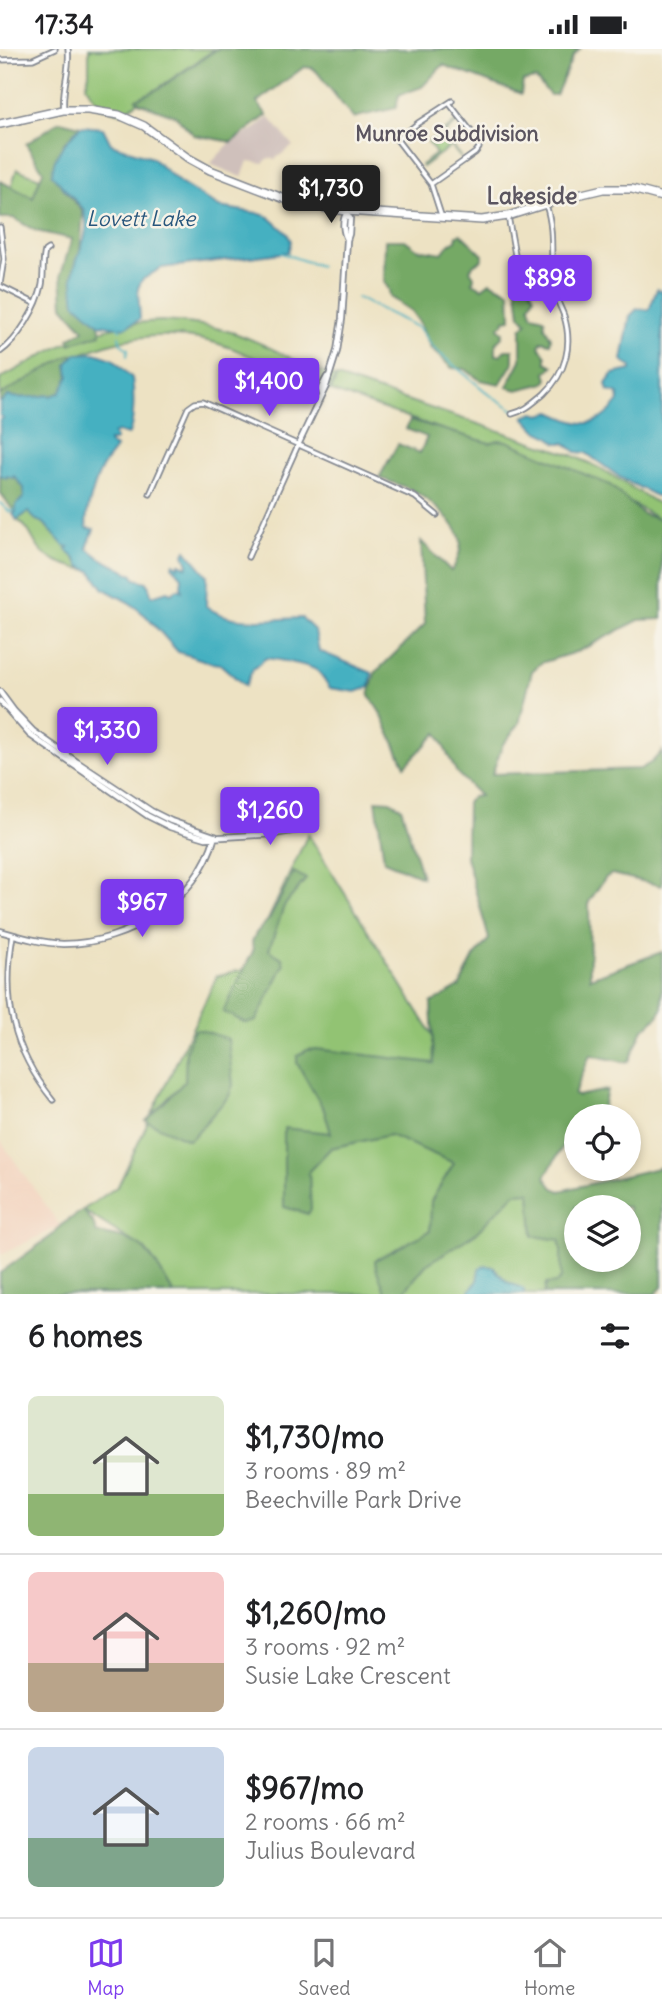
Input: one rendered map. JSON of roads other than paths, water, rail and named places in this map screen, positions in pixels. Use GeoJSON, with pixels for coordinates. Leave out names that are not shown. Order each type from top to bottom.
{"type":"FeatureCollection","features":[{"type":"Feature","properties":{"kind":"main road"},"geometry":{"type":"LineString","coordinates":[[0,124],[64,110],[89,110],[124,117],[141,124],[188,158],[210,170],[288,200],[346,213],[472,220],[508,216],[574,195],[609,188],[638,190],[662,197]]}},
{"type":"Feature","properties":{"kind":"street"},"geometry":{"type":"LineString","coordinates":[[0,60],[33,59],[55,49]]}},
{"type":"Feature","properties":{"kind":"street"},"geometry":{"type":"LineString","coordinates":[[64,110],[63,89],[69,65],[68,49]]}},
{"type":"Feature","properties":{"kind":"street"},"geometry":{"type":"LineString","coordinates":[[397,140],[450,102],[478,140],[479,148],[430,184]]}},
{"type":"Feature","properties":{"kind":"street"},"geometry":{"type":"LineString","coordinates":[[391,132],[430,184],[442,217]]}},
{"type":"Feature","properties":{"kind":"street"},"geometry":{"type":"LineString","coordinates":[[512,414],[521,412],[555,383],[567,355],[567,329],[553,288],[552,238],[546,205]]}},
{"type":"Feature","properties":{"kind":"street"},"geometry":{"type":"LineString","coordinates":[[248,557],[326,386],[337,351],[347,240],[344,233],[346,213]]}},
{"type":"Feature","properties":{"kind":"street"},"geometry":{"type":"LineString","coordinates":[[508,216],[515,255]]}},
{"type":"Feature","properties":{"kind":"street"},"geometry":{"type":"LineString","coordinates":[[0,227],[4,259],[0,285],[34,303]]}},
{"type":"Feature","properties":{"kind":"street"},"geometry":{"type":"LineString","coordinates":[[0,352],[19,334],[34,303],[42,285],[43,258],[48,249]]}},
{"type":"Feature","properties":{"kind":"street"},"geometry":{"type":"LineString","coordinates":[[150,495],[188,408],[195,403],[205,403],[415,497],[434,514]]}},
{"type":"Feature","properties":{"kind":"street"},"geometry":{"type":"LineString","coordinates":[[0,692],[33,731],[77,762],[151,811],[215,836]]}},
{"type":"Feature","properties":{"kind":"street"},"geometry":{"type":"LineString","coordinates":[[0,701],[30,735],[148,816],[170,827],[206,838],[245,837],[310,828]]}},
{"type":"Feature","properties":{"kind":"street"},"geometry":{"type":"LineString","coordinates":[[0,931],[52,943],[78,943],[111,937],[136,927],[159,913],[183,891],[203,864],[215,836]]}},
{"type":"Feature","properties":{"kind":"street"},"geometry":{"type":"LineString","coordinates":[[13,935],[9,975],[13,1023],[29,1067],[52,1100]]}},
{"type":"Feature","properties":{"kind":"water","name":"Lovett Lake"},"geometry":{"type":"Polygon","coordinates":[[[81,126],[103,128],[111,144],[152,158],[180,183],[219,207],[269,217],[287,233],[291,241],[288,252],[161,268],[142,280],[138,288],[140,319],[124,328],[99,324],[75,303],[73,274],[86,228],[85,211],[52,175],[58,154],[81,126]]]}},
{"type":"Feature","properties":{"kind":"water"},"geometry":{"type":"Polygon","coordinates":[[[657,289],[662,291],[662,496],[656,496],[621,478],[586,453],[576,452],[565,443],[557,443],[537,431],[524,417],[534,413],[540,415],[551,412],[572,421],[588,423],[596,421],[611,410],[619,401],[618,394],[608,391],[606,384],[613,374],[631,370],[622,360],[630,316],[637,309],[649,310],[657,289]]]}},
{"type":"Feature","properties":{"kind":"water"},"geometry":{"type":"Polygon","coordinates":[[[95,353],[113,359],[132,378],[133,407],[128,435],[117,432],[113,434],[115,441],[109,441],[116,447],[104,464],[91,496],[86,522],[87,528],[94,529],[87,548],[133,575],[135,579],[147,582],[152,596],[178,589],[182,591],[182,577],[172,566],[174,563],[178,567],[179,563],[187,567],[184,554],[186,550],[207,575],[206,606],[239,619],[302,618],[315,631],[319,651],[372,673],[370,687],[356,692],[330,688],[320,673],[312,668],[266,658],[253,669],[245,686],[220,664],[178,652],[146,616],[130,603],[104,589],[91,571],[80,566],[66,550],[69,547],[63,545],[44,523],[28,512],[17,520],[13,514],[16,512],[16,505],[24,497],[24,488],[14,476],[6,478],[0,475],[0,420],[3,418],[0,415],[0,403],[8,396],[50,396],[60,393],[69,376],[69,361],[76,354],[95,353]]]}},
{"type":"Feature","properties":{"kind":"water"},"geometry":{"type":"Polygon","coordinates":[[[484,1266],[493,1267],[507,1282],[524,1289],[524,1294],[469,1294],[477,1282],[479,1269],[484,1266]]]}},
{"type":"Feature","properties":{"kind":"waterway"},"geometry":{"type":"LineString","coordinates":[[281,253],[320,266]]}},
{"type":"Feature","properties":{"kind":"waterway"},"geometry":{"type":"LineString","coordinates":[[357,298],[419,328],[433,348],[490,395],[514,410]]}},
{"type":"Feature","properties":{"kind":"waterway"},"geometry":{"type":"LineString","coordinates":[[119,336],[121,344],[128,349],[127,356]]}},
{"type":"Feature","properties":{"kind":"waterway"},"geometry":{"type":"LineString","coordinates":[[0,503],[10,512],[15,510]]}},
{"type":"Feature","properties":{"kind":"district","name":"Munroe Subdivision"},"geometry":{"type":"Point","coordinates":[447,134]}},
{"type":"Feature","properties":{"kind":"district","name":"Lakeside"},"geometry":{"type":"Point","coordinates":[532,196]}}]}
